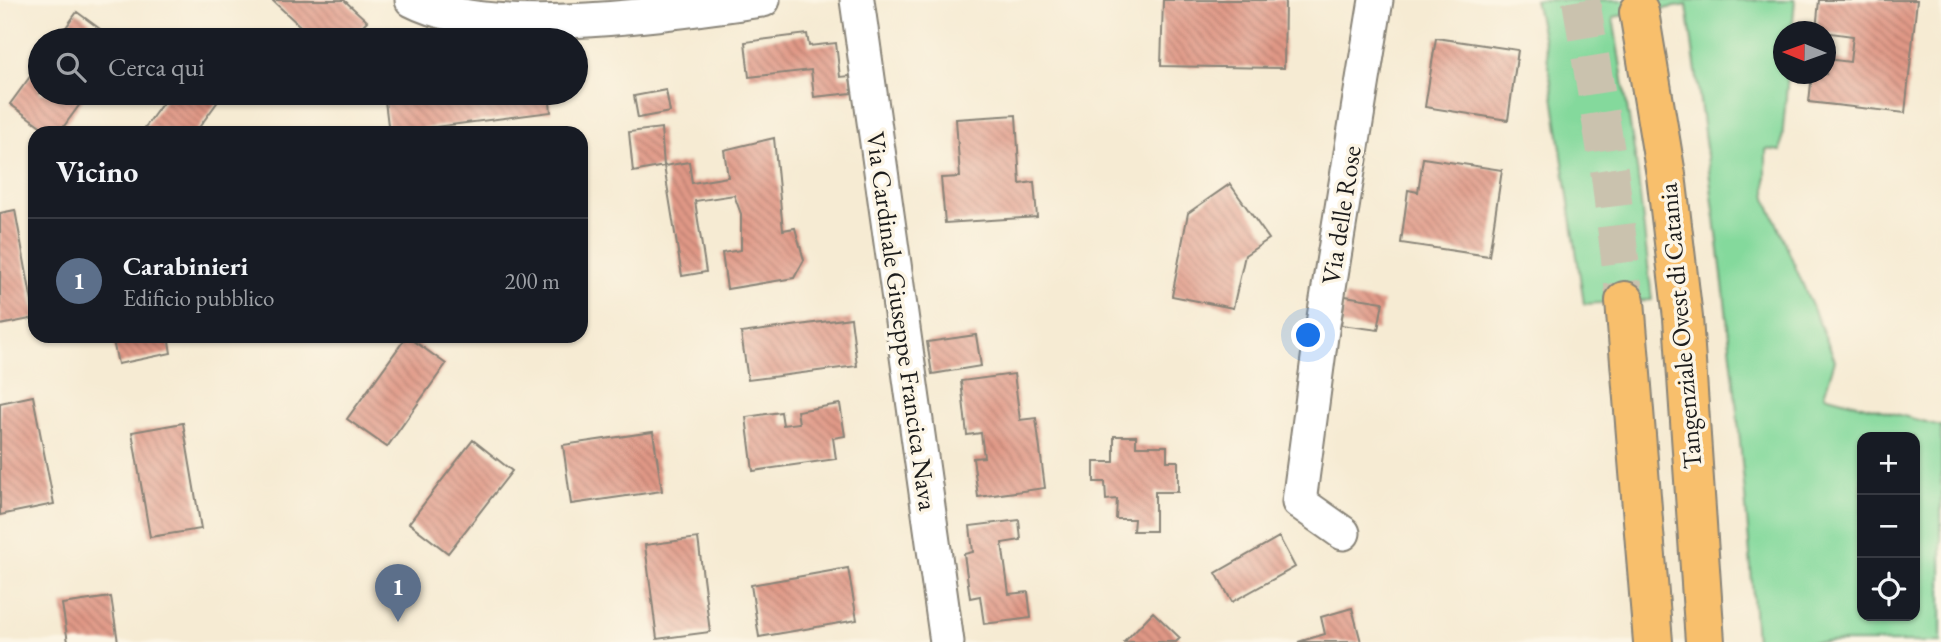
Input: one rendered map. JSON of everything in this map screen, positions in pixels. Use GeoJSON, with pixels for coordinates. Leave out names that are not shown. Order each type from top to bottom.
{"type":"FeatureCollection","features":[{"type":"Feature","properties":{"kind":"highway","name":"Tangenziale Ovest di Catania"},"geometry":{"type":"LineString","coordinates":[[1639,12],[1666,175],[1683,318],[1705,642]]}},
{"type":"Feature","properties":{"kind":"highway","name":"Tangenziale Ovest di Catania"},"geometry":{"type":"LineString","coordinates":[[1625,301],[1653,642]]}},
{"type":"Feature","properties":{"kind":"street"},"geometry":{"type":"LineString","coordinates":[[412,0],[459,18],[524,20],[645,16],[763,0]]}},
{"type":"Feature","properties":{"kind":"street","name":"Via Cardinale Giuseppe Francica Nava"},"geometry":{"type":"LineString","coordinates":[[857,0],[947,642]]}},
{"type":"Feature","properties":{"kind":"street","name":"Via delle Rose"},"geometry":{"type":"LineString","coordinates":[[1343,533],[1299,502],[1321,336],[1376,0]]}},
{"type":"Feature","properties":{"kind":"green space"},"geometry":{"type":"Polygon","coordinates":[[[1535,0],[1795,0],[1793,21],[1773,21],[1773,84],[1787,84],[1781,151],[1766,149],[1766,198],[1835,360],[1824,395],[1941,426],[1941,642],[1756,642],[1736,402],[1687,5],[1613,17],[1637,169],[1652,300],[1584,304],[1547,55],[1535,0]]]}},
{"type":"Feature","properties":{"kind":"building"},"geometry":{"type":"Polygon","coordinates":[[[272,0],[344,0],[367,21],[360,28],[302,28],[272,0]]]}},
{"type":"Feature","properties":{"kind":"building"},"geometry":{"type":"Polygon","coordinates":[[[1163,0],[1285,0],[1284,68],[1161,66],[1163,0]]]}},
{"type":"Feature","properties":{"kind":"building"},"geometry":{"type":"Polygon","coordinates":[[[1819,0],[1917,0],[1905,113],[1809,102],[1811,84],[1836,84],[1836,60],[1850,62],[1853,36],[1836,34],[1836,21],[1817,21],[1819,0]]]}},
{"type":"Feature","properties":{"kind":"building"},"geometry":{"type":"Polygon","coordinates":[[[77,12],[99,28],[66,28],[77,12]]]}},
{"type":"Feature","properties":{"kind":"building"},"geometry":{"type":"Polygon","coordinates":[[[807,34],[809,46],[836,43],[840,77],[850,76],[852,93],[814,97],[811,70],[749,77],[745,42],[807,34]]]}},
{"type":"Feature","properties":{"kind":"building"},"geometry":{"type":"Polygon","coordinates":[[[1436,38],[1518,50],[1508,120],[1425,107],[1436,38]]]}},
{"type":"Feature","properties":{"kind":"building"},"geometry":{"type":"Polygon","coordinates":[[[28,79],[28,105],[79,105],[64,126],[40,126],[10,104],[28,79]]]}},
{"type":"Feature","properties":{"kind":"building"},"geometry":{"type":"Polygon","coordinates":[[[666,90],[670,112],[638,118],[634,96],[666,90]]]}},
{"type":"Feature","properties":{"kind":"building"},"geometry":{"type":"Polygon","coordinates":[[[161,105],[215,105],[200,126],[146,126],[161,105]]]}},
{"type":"Feature","properties":{"kind":"building"},"geometry":{"type":"Polygon","coordinates":[[[386,105],[550,105],[551,112],[443,126],[388,126],[386,105]]]}},
{"type":"Feature","properties":{"kind":"building"},"geometry":{"type":"Polygon","coordinates":[[[1016,115],[1020,184],[1034,182],[1037,217],[945,223],[941,178],[960,177],[956,119],[1016,115]]]}},
{"type":"Feature","properties":{"kind":"building"},"geometry":{"type":"Polygon","coordinates":[[[661,128],[664,166],[633,172],[629,132],[661,128]]]}},
{"type":"Feature","properties":{"kind":"building"},"geometry":{"type":"Polygon","coordinates":[[[774,138],[783,230],[795,228],[804,260],[794,278],[727,289],[722,253],[741,250],[741,214],[734,195],[695,201],[706,272],[682,276],[664,166],[689,162],[692,183],[728,177],[724,150],[774,138]]]}},
{"type":"Feature","properties":{"kind":"building"},"geometry":{"type":"Polygon","coordinates":[[[1423,158],[1502,170],[1489,256],[1401,243],[1408,190],[1418,192],[1423,158]]]}},
{"type":"Feature","properties":{"kind":"building"},"geometry":{"type":"Polygon","coordinates":[[[1230,184],[1269,239],[1245,255],[1233,308],[1172,296],[1188,213],[1230,184]]]}},
{"type":"Feature","properties":{"kind":"building"},"geometry":{"type":"Polygon","coordinates":[[[15,210],[28,280],[28,319],[0,325],[0,213],[15,210]]]}},
{"type":"Feature","properties":{"kind":"building"},"geometry":{"type":"Polygon","coordinates":[[[1345,296],[1383,302],[1378,330],[1341,325],[1345,296]]]}},
{"type":"Feature","properties":{"kind":"building"},"geometry":{"type":"Polygon","coordinates":[[[851,318],[857,366],[748,380],[741,333],[851,318]]]}},
{"type":"Feature","properties":{"kind":"building"},"geometry":{"type":"Polygon","coordinates":[[[976,335],[981,366],[932,374],[927,342],[976,335]]]}},
{"type":"Feature","properties":{"kind":"building"},"geometry":{"type":"Polygon","coordinates":[[[114,343],[169,343],[171,353],[118,364],[114,343]]]}},
{"type":"Feature","properties":{"kind":"building"},"geometry":{"type":"Polygon","coordinates":[[[402,343],[417,343],[446,364],[387,447],[347,419],[402,343]]]}},
{"type":"Feature","properties":{"kind":"building"},"geometry":{"type":"Polygon","coordinates":[[[1014,374],[1020,420],[1036,418],[1045,488],[978,497],[973,458],[984,457],[981,433],[967,435],[961,381],[1014,374]]]}},
{"type":"Feature","properties":{"kind":"building"},"geometry":{"type":"Polygon","coordinates":[[[33,396],[54,504],[0,515],[0,403],[33,396]]]}},
{"type":"Feature","properties":{"kind":"building"},"geometry":{"type":"Polygon","coordinates":[[[840,404],[845,436],[833,438],[836,459],[753,471],[746,417],[781,412],[783,425],[799,423],[797,411],[840,404]]]}},
{"type":"Feature","properties":{"kind":"building"},"geometry":{"type":"Polygon","coordinates":[[[183,423],[201,529],[150,537],[132,432],[183,423]]]}},
{"type":"Feature","properties":{"kind":"building"},"geometry":{"type":"Polygon","coordinates":[[[653,432],[662,491],[571,504],[563,445],[653,432]]]}},
{"type":"Feature","properties":{"kind":"building"},"geometry":{"type":"Polygon","coordinates":[[[1114,436],[1136,436],[1136,446],[1167,446],[1167,461],[1178,461],[1178,492],[1155,492],[1155,531],[1133,531],[1134,519],[1116,519],[1117,499],[1106,500],[1105,482],[1094,482],[1094,462],[1114,462],[1114,436]]]}},
{"type":"Feature","properties":{"kind":"building"},"geometry":{"type":"Polygon","coordinates":[[[473,440],[512,471],[448,553],[409,523],[473,440]]]}},
{"type":"Feature","properties":{"kind":"building"},"geometry":{"type":"Polygon","coordinates":[[[1019,520],[1021,540],[1002,543],[1009,594],[1028,592],[1031,618],[984,624],[980,596],[970,598],[964,554],[973,552],[970,526],[1019,520]]]}},
{"type":"Feature","properties":{"kind":"building"},"geometry":{"type":"Polygon","coordinates":[[[1279,537],[1295,567],[1232,602],[1216,573],[1279,537]]]}},
{"type":"Feature","properties":{"kind":"building"},"geometry":{"type":"Polygon","coordinates":[[[698,538],[710,632],[657,639],[645,545],[698,538]]]}},
{"type":"Feature","properties":{"kind":"building"},"geometry":{"type":"Polygon","coordinates":[[[848,568],[857,620],[759,637],[751,585],[848,568]]]}},
{"type":"Feature","properties":{"kind":"building"},"geometry":{"type":"Polygon","coordinates":[[[111,597],[118,642],[68,642],[62,604],[111,597]]]}},
{"type":"Feature","properties":{"kind":"building"},"geometry":{"type":"Polygon","coordinates":[[[1352,608],[1361,642],[1298,642],[1325,634],[1321,617],[1352,608]]]}},
{"type":"Feature","properties":{"kind":"building"},"geometry":{"type":"Polygon","coordinates":[[[1153,612],[1180,638],[1176,642],[1124,642],[1153,612]]]}},
{"type":"Feature","properties":{"kind":"tunnel"},"geometry":{"type":"LineString","coordinates":[[1581,0],[1610,176],[1625,301]]}},
{"type":"Feature","properties":{"kind":"place","name":"Carabinieri"},"geometry":{"type":"Point","coordinates":[398,622]}}]}
